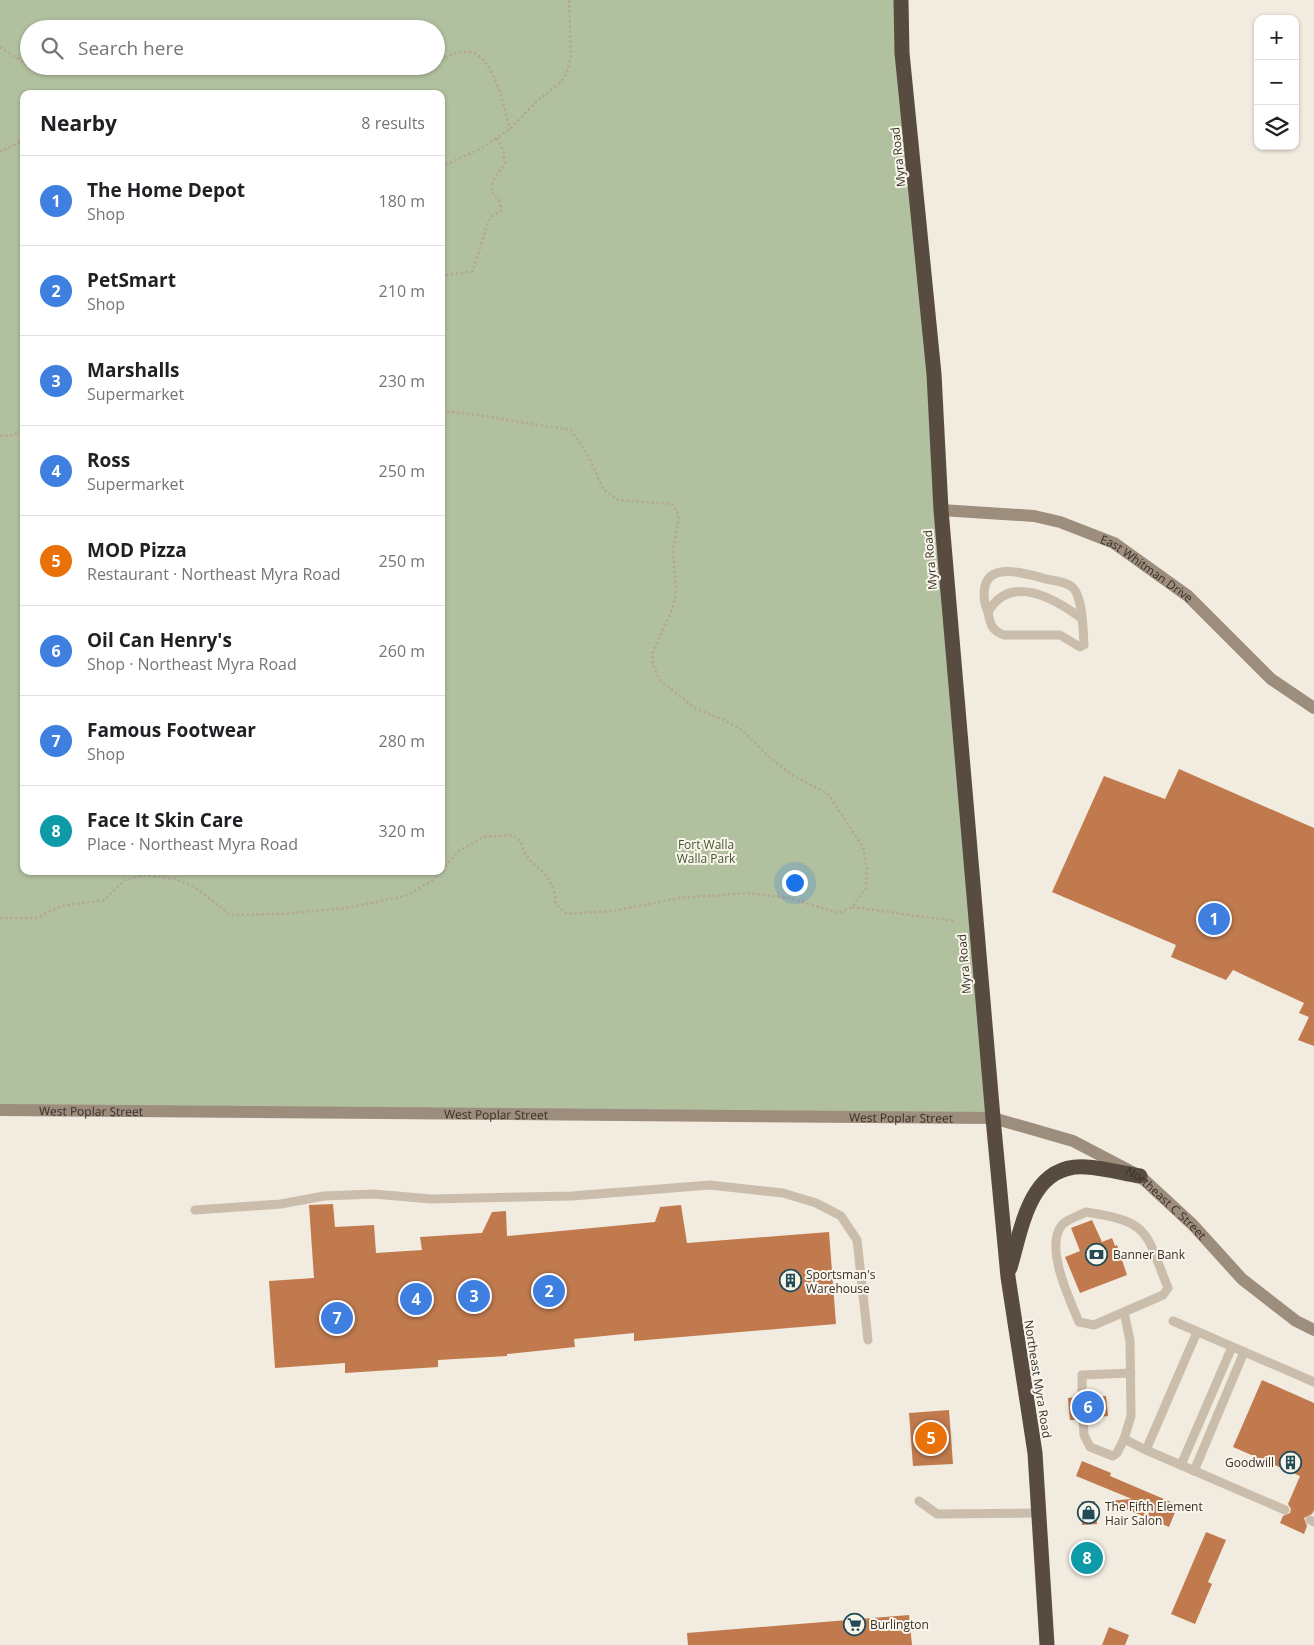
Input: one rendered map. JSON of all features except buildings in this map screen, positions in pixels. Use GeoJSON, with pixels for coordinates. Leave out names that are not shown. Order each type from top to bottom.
{"type":"FeatureCollection","features":[{"type":"Feature","properties":{"kind":"highway","name":"Myra Road"},"geometry":{"type":"LineString","coordinates":[[901,0],[902,53],[934,374],[941,510],[992,1118]]}},
{"type":"Feature","properties":{"kind":"highway","name":"Northeast Myra Road"},"geometry":{"type":"LineString","coordinates":[[992,1118],[1008,1277],[1035,1453],[1046,1645]]}},
{"type":"Feature","properties":{"kind":"highway"},"geometry":{"type":"LineString","coordinates":[[1008,1277],[1028,1204],[1042,1183],[1066,1168],[1085,1167],[1140,1176]]}},
{"type":"Feature","properties":{"kind":"main road","name":"East Whitman Drive"},"geometry":{"type":"LineString","coordinates":[[941,510],[1034,516],[1060,522],[1114,543],[1188,596],[1271,679],[1314,708]]}},
{"type":"Feature","properties":{"kind":"main road","name":"West Poplar Street"},"geometry":{"type":"LineString","coordinates":[[0,1110],[992,1118]]}},
{"type":"Feature","properties":{"kind":"main road","name":"Northeast C Street"},"geometry":{"type":"LineString","coordinates":[[992,1118],[1072,1141],[1140,1176],[1194,1225],[1242,1279],[1296,1321],[1314,1330]]}},
{"type":"Feature","properties":{"kind":"lane"},"geometry":{"type":"LineString","coordinates":[[1016,571],[1070,585],[1079,596],[1081,618],[1082,646],[1060,635],[1004,635],[997,633],[991,625],[984,604],[986,582],[991,576],[1002,572],[1016,571]]}},
{"type":"Feature","properties":{"kind":"lane"},"geometry":{"type":"LineString","coordinates":[[988,612],[1000,596],[1010,591],[1052,599],[1081,618]]}},
{"type":"Feature","properties":{"kind":"lane"},"geometry":{"type":"LineString","coordinates":[[195,1210],[281,1204],[324,1196],[374,1194],[431,1199],[572,1196],[710,1185],[783,1193],[816,1203],[841,1216],[857,1240],[868,1340]]}},
{"type":"Feature","properties":{"kind":"lane"},"geometry":{"type":"LineString","coordinates":[[1086,1212],[1120,1218],[1136,1224],[1146,1235],[1168,1288],[1163,1296],[1124,1312],[1094,1325],[1078,1322],[1059,1268],[1056,1240],[1063,1224],[1086,1212]]}},
{"type":"Feature","properties":{"kind":"lane"},"geometry":{"type":"LineString","coordinates":[[1083,1419],[1084,1435],[1090,1447],[1113,1456],[1117,1453],[1124,1439],[1131,1416],[1130,1341],[1124,1312]]}},
{"type":"Feature","properties":{"kind":"lane"},"geometry":{"type":"LineString","coordinates":[[1173,1321],[1314,1382]]}},
{"type":"Feature","properties":{"kind":"lane"},"geometry":{"type":"LineString","coordinates":[[1146,1450],[1197,1332]]}},
{"type":"Feature","properties":{"kind":"lane"},"geometry":{"type":"LineString","coordinates":[[1181,1465],[1232,1347]]}},
{"type":"Feature","properties":{"kind":"lane"},"geometry":{"type":"LineString","coordinates":[[1194,1470],[1244,1352]]}},
{"type":"Feature","properties":{"kind":"lane"},"geometry":{"type":"LineString","coordinates":[[1082,1396],[1082,1375],[1131,1373]]}},
{"type":"Feature","properties":{"kind":"lane"},"geometry":{"type":"LineString","coordinates":[[1124,1439],[1285,1510]]}},
{"type":"Feature","properties":{"kind":"lane"},"geometry":{"type":"LineString","coordinates":[[919,1501],[937,1514],[1038,1513]]}},
{"type":"Feature","properties":{"kind":"path"},"geometry":{"type":"LineString","coordinates":[[445,165],[497,138],[510,129],[536,102],[562,81],[568,72],[571,56],[569,0]]}},
{"type":"Feature","properties":{"kind":"path"},"geometry":{"type":"LineString","coordinates":[[0,47],[20,60]]}},
{"type":"Feature","properties":{"kind":"path"},"geometry":{"type":"LineString","coordinates":[[445,57],[455,52],[469,52],[482,58],[493,75],[510,129]]}},
{"type":"Feature","properties":{"kind":"path"},"geometry":{"type":"LineString","coordinates":[[445,275],[473,271],[487,225],[491,217],[501,211],[499,200],[490,191],[492,183],[505,163],[503,150],[497,138]]}},
{"type":"Feature","properties":{"kind":"path"},"geometry":{"type":"LineString","coordinates":[[0,152],[20,142]]}},
{"type":"Feature","properties":{"kind":"path"},"geometry":{"type":"LineString","coordinates":[[445,411],[478,414],[571,430],[589,457],[603,489],[618,500],[672,504],[679,515],[672,552],[676,594],[671,612],[652,654],[653,665],[659,679],[696,709],[720,718],[742,730],[767,755],[792,775],[828,794],[836,803],[863,848],[867,868],[866,888],[852,907],[839,913],[788,898],[749,893],[680,898],[612,911],[567,914],[556,904],[555,890],[550,879],[524,856],[521,841],[511,835],[483,837],[458,851],[445,866]]}},
{"type":"Feature","properties":{"kind":"path"},"geometry":{"type":"LineString","coordinates":[[0,436],[13,435],[20,432]]}},
{"type":"Feature","properties":{"kind":"path"},"geometry":{"type":"LineString","coordinates":[[0,918],[36,918],[61,906],[104,900],[125,880],[144,875],[175,879],[194,886],[230,915],[282,914],[346,908],[405,896],[432,881],[437,875]]}},
{"type":"Feature","properties":{"kind":"path"},"geometry":{"type":"LineString","coordinates":[[852,907],[954,921]]}},
{"type":"Feature","properties":{"kind":"green space","name":"Fort Walla Walla Park"},"geometry":{"type":"Polygon","coordinates":[[[0,0],[901,0],[993,1118],[0,1110],[0,0]]]}},
{"type":"Feature","properties":{"kind":"place","name":"The Home Depot"},"geometry":{"type":"Point","coordinates":[1214,919]}},
{"type":"Feature","properties":{"kind":"place","name":"Banner Bank"},"geometry":{"type":"Point","coordinates":[1097,1254]}},
{"type":"Feature","properties":{"kind":"place","name":"Sportsman's Warehouse"},"geometry":{"type":"Point","coordinates":[790,1281]}},
{"type":"Feature","properties":{"kind":"place","name":"PetSmart"},"geometry":{"type":"Point","coordinates":[549,1291]}},
{"type":"Feature","properties":{"kind":"place","name":"Marshalls"},"geometry":{"type":"Point","coordinates":[474,1296]}},
{"type":"Feature","properties":{"kind":"place","name":"Ross"},"geometry":{"type":"Point","coordinates":[416,1299]}},
{"type":"Feature","properties":{"kind":"place","name":"Famous Footwear"},"geometry":{"type":"Point","coordinates":[337,1318]}},
{"type":"Feature","properties":{"kind":"place","name":"Oil Can Henry's"},"geometry":{"type":"Point","coordinates":[1088,1407]}},
{"type":"Feature","properties":{"kind":"place","name":"MOD Pizza"},"geometry":{"type":"Point","coordinates":[931,1438]}},
{"type":"Feature","properties":{"kind":"place","name":"Goodwill"},"geometry":{"type":"Point","coordinates":[1290,1462]}},
{"type":"Feature","properties":{"kind":"place","name":"The Fifth Element Hair Salon"},"geometry":{"type":"Point","coordinates":[1089,1513]}},
{"type":"Feature","properties":{"kind":"place","name":"Face It Skin Care"},"geometry":{"type":"Point","coordinates":[1087,1558]}},
{"type":"Feature","properties":{"kind":"place","name":"Burlington"},"geometry":{"type":"Point","coordinates":[854,1624]}}]}
